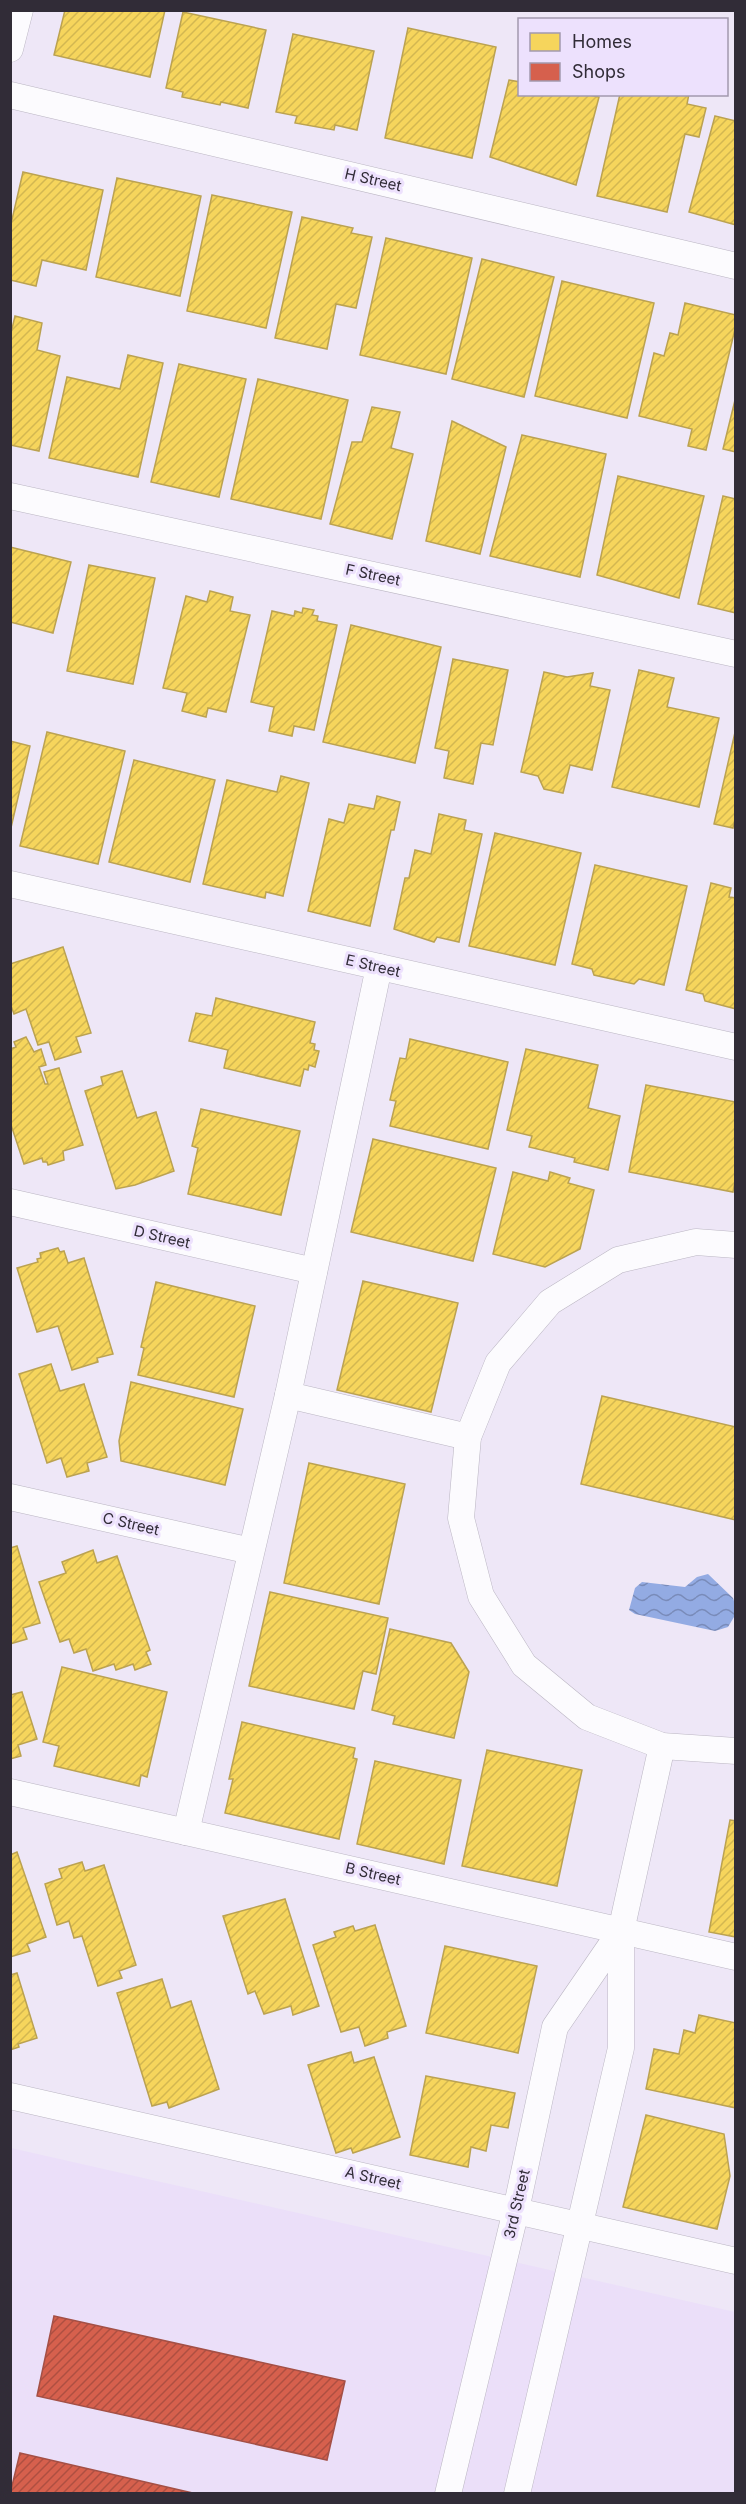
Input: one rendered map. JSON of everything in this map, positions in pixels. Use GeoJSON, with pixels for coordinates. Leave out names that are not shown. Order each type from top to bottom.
{"type":"FeatureCollection","features":[{"type":"Feature","properties":{"kind":"lane"},"geometry":{"type":"LineString","coordinates":[[10,49],[20,10]]}},
{"type":"Feature","properties":{"kind":"lane","name":"H Street"},"geometry":{"type":"LineString","coordinates":[[10,95],[735,266]]}},
{"type":"Feature","properties":{"kind":"lane","name":"F Street"},"geometry":{"type":"LineString","coordinates":[[10,496],[735,654]]}},
{"type":"Feature","properties":{"kind":"lane","name":"E Street"},"geometry":{"type":"LineString","coordinates":[[10,884],[735,1047]]}},
{"type":"Feature","properties":{"kind":"lane"},"geometry":{"type":"LineString","coordinates":[[186,1832],[288,1395],[379,967]]}},
{"type":"Feature","properties":{"kind":"lane","name":"D Street"},"geometry":{"type":"LineString","coordinates":[[10,1202],[314,1271]]}},
{"type":"Feature","properties":{"kind":"lane"},"geometry":{"type":"LineString","coordinates":[[735,1245],[696,1242],[618,1260],[550,1302],[498,1364],[468,1437],[461,1518],[481,1596],[524,1665],[587,1717],[662,1746],[735,1751]]}},
{"type":"Feature","properties":{"kind":"lane"},"geometry":{"type":"LineString","coordinates":[[288,1395],[468,1437]]}},
{"type":"Feature","properties":{"kind":"lane","name":"C Street"},"geometry":{"type":"LineString","coordinates":[[10,1497],[251,1551]]}},
{"type":"Feature","properties":{"kind":"lane","name":"3rd Street"},"geometry":{"type":"LineString","coordinates":[[517,2493],[621,2048],[621,1930],[662,1746]]}},
{"type":"Feature","properties":{"kind":"lane","name":"B Street"},"geometry":{"type":"LineString","coordinates":[[10,1792],[735,1957]]}},
{"type":"Feature","properties":{"kind":"lane","name":"3rd Street"},"geometry":{"type":"LineString","coordinates":[[448,2493],[516,2210],[555,2027],[621,1930]]}},
{"type":"Feature","properties":{"kind":"lane","name":"A Street"},"geometry":{"type":"LineString","coordinates":[[10,2096],[735,2261]]}},
{"type":"Feature","properties":{"kind":"shaded area"},"geometry":{"type":"Polygon","coordinates":[[[11,2148],[735,2312],[735,2493],[11,2494],[11,2148]]]}},
{"type":"Feature","properties":{"kind":"water"},"geometry":{"type":"Polygon","coordinates":[[[708,1574],[733,1598],[734,1617],[728,1627],[715,1631],[635,1614],[629,1610],[635,1588],[642,1582],[685,1587],[697,1577],[708,1574]]]}},
{"type":"Feature","properties":{"kind":"building: Homes"},"geometry":{"type":"Polygon","coordinates":[[[65,10],[165,10],[150,77],[54,55],[65,10]]]}},
{"type":"Feature","properties":{"kind":"building: Homes"},"geometry":{"type":"Polygon","coordinates":[[[183,12],[266,30],[248,108],[182,97],[183,92],[166,88],[183,12]]]}},
{"type":"Feature","properties":{"kind":"building: Homes"},"geometry":{"type":"Polygon","coordinates":[[[408,28],[496,47],[472,158],[385,138],[408,28]]]}},
{"type":"Feature","properties":{"kind":"building: Homes"},"geometry":{"type":"Polygon","coordinates":[[[293,34],[374,51],[357,130],[335,125],[334,130],[295,123],[297,116],[276,112],[293,34]]]}},
{"type":"Feature","properties":{"kind":"building: Homes"},"geometry":{"type":"Polygon","coordinates":[[[509,80],[518,82],[518,96],[599,97],[576,185],[490,157],[509,80]]]}},
{"type":"Feature","properties":{"kind":"building: Homes"},"geometry":{"type":"Polygon","coordinates":[[[620,96],[689,96],[687,104],[706,108],[699,137],[685,134],[667,212],[597,196],[620,96]]]}},
{"type":"Feature","properties":{"kind":"building: Homes"},"geometry":{"type":"Polygon","coordinates":[[[715,116],[736,121],[736,225],[689,212],[715,116]]]}},
{"type":"Feature","properties":{"kind":"building: Homes"},"geometry":{"type":"Polygon","coordinates":[[[23,172],[103,190],[86,270],[42,260],[36,286],[10,280],[10,228],[23,172]]]}},
{"type":"Feature","properties":{"kind":"building: Homes"},"geometry":{"type":"Polygon","coordinates":[[[117,178],[201,196],[180,296],[96,277],[117,178]]]}},
{"type":"Feature","properties":{"kind":"building: Homes"},"geometry":{"type":"Polygon","coordinates":[[[212,195],[292,212],[266,328],[187,311],[212,195]]]}},
{"type":"Feature","properties":{"kind":"building: Homes"},"geometry":{"type":"Polygon","coordinates":[[[302,217],[353,228],[351,233],[372,237],[356,308],[336,304],[327,349],[275,338],[302,217]]]}},
{"type":"Feature","properties":{"kind":"building: Homes"},"geometry":{"type":"Polygon","coordinates":[[[386,238],[472,258],[446,374],[360,355],[386,238]]]}},
{"type":"Feature","properties":{"kind":"building: Homes"},"geometry":{"type":"Polygon","coordinates":[[[482,259],[554,277],[524,397],[452,379],[482,259]]]}},
{"type":"Feature","properties":{"kind":"building: Homes"},"geometry":{"type":"Polygon","coordinates":[[[562,281],[654,303],[627,418],[535,396],[562,281]]]}},
{"type":"Feature","properties":{"kind":"building: Homes"},"geometry":{"type":"Polygon","coordinates":[[[685,303],[736,315],[736,325],[706,450],[688,446],[692,429],[639,416],[654,353],[664,356],[670,333],[678,335],[685,303]]]}},
{"type":"Feature","properties":{"kind":"building: Homes"},"geometry":{"type":"Polygon","coordinates":[[[15,316],[42,323],[37,350],[60,356],[39,451],[10,445],[10,337],[15,316]]]}},
{"type":"Feature","properties":{"kind":"building: Homes"},"geometry":{"type":"Polygon","coordinates":[[[128,355],[163,363],[138,477],[49,458],[67,377],[120,389],[128,355]]]}},
{"type":"Feature","properties":{"kind":"building: Homes"},"geometry":{"type":"Polygon","coordinates":[[[179,364],[246,379],[219,497],[151,482],[179,364]]]}},
{"type":"Feature","properties":{"kind":"building: Homes"},"geometry":{"type":"Polygon","coordinates":[[[258,379],[348,400],[321,519],[231,499],[258,379]]]}},
{"type":"Feature","properties":{"kind":"building: Homes"},"geometry":{"type":"Polygon","coordinates":[[[736,396],[736,452],[723,449],[736,396]]]}},
{"type":"Feature","properties":{"kind":"building: Homes"},"geometry":{"type":"Polygon","coordinates":[[[372,407],[400,412],[391,448],[413,454],[392,539],[330,524],[352,442],[362,442],[372,407]]]}},
{"type":"Feature","properties":{"kind":"building: Homes"},"geometry":{"type":"Polygon","coordinates":[[[452,421],[506,447],[480,554],[426,541],[452,421]]]}},
{"type":"Feature","properties":{"kind":"building: Homes"},"geometry":{"type":"Polygon","coordinates":[[[522,435],[606,454],[580,577],[490,556],[522,435]]]}},
{"type":"Feature","properties":{"kind":"building: Homes"},"geometry":{"type":"Polygon","coordinates":[[[618,476],[704,496],[679,598],[597,575],[618,476]]]}},
{"type":"Feature","properties":{"kind":"building: Homes"},"geometry":{"type":"Polygon","coordinates":[[[723,496],[736,499],[736,613],[698,604],[723,496]]]}},
{"type":"Feature","properties":{"kind":"building: Homes"},"geometry":{"type":"Polygon","coordinates":[[[10,547],[71,562],[53,633],[10,622],[10,547]]]}},
{"type":"Feature","properties":{"kind":"building: Homes"},"geometry":{"type":"Polygon","coordinates":[[[89,565],[155,578],[133,684],[67,671],[89,565]]]}},
{"type":"Feature","properties":{"kind":"building: Homes"},"geometry":{"type":"Polygon","coordinates":[[[210,591],[233,597],[230,611],[250,615],[226,712],[208,708],[206,717],[182,711],[187,693],[163,688],[186,596],[207,602],[210,591]]]}},
{"type":"Feature","properties":{"kind":"building: Homes"},"geometry":{"type":"Polygon","coordinates":[[[303,608],[314,610],[312,615],[318,616],[317,621],[337,625],[314,730],[294,726],[292,736],[269,731],[274,707],[251,702],[272,611],[294,616],[295,611],[302,613],[303,608]]]}},
{"type":"Feature","properties":{"kind":"building: Homes"},"geometry":{"type":"Polygon","coordinates":[[[351,625],[441,647],[415,763],[323,742],[351,625]]]}},
{"type":"Feature","properties":{"kind":"building: Homes"},"geometry":{"type":"Polygon","coordinates":[[[453,659],[508,670],[493,745],[481,743],[473,784],[444,778],[449,751],[435,748],[453,659]]]}},
{"type":"Feature","properties":{"kind":"building: Homes"},"geometry":{"type":"Polygon","coordinates":[[[639,670],[674,678],[667,707],[719,718],[699,807],[612,787],[639,670]]]}},
{"type":"Feature","properties":{"kind":"building: Homes"},"geometry":{"type":"Polygon","coordinates":[[[544,672],[567,677],[593,673],[590,686],[610,690],[592,770],[570,765],[563,793],[544,789],[538,776],[521,772],[544,672]]]}},
{"type":"Feature","properties":{"kind":"building: Homes"},"geometry":{"type":"Polygon","coordinates":[[[736,728],[736,815],[733,828],[714,824],[736,728]]]}},
{"type":"Feature","properties":{"kind":"building: Homes"},"geometry":{"type":"Polygon","coordinates":[[[47,732],[125,751],[98,864],[20,846],[47,732]]]}},
{"type":"Feature","properties":{"kind":"building: Homes"},"geometry":{"type":"Polygon","coordinates":[[[10,741],[30,746],[10,832],[10,741]]]}},
{"type":"Feature","properties":{"kind":"building: Homes"},"geometry":{"type":"Polygon","coordinates":[[[134,760],[215,780],[190,882],[109,862],[134,760]]]}},
{"type":"Feature","properties":{"kind":"building: Homes"},"geometry":{"type":"Polygon","coordinates":[[[281,776],[309,783],[283,896],[266,892],[265,898],[203,884],[227,780],[277,792],[281,776]]]}},
{"type":"Feature","properties":{"kind":"building: Homes"},"geometry":{"type":"Polygon","coordinates":[[[377,796],[400,802],[394,830],[391,830],[370,926],[308,911],[329,819],[344,823],[349,804],[374,809],[377,796]]]}},
{"type":"Feature","properties":{"kind":"building: Homes"},"geometry":{"type":"Polygon","coordinates":[[[439,814],[466,820],[464,830],[482,834],[459,942],[437,937],[434,942],[394,929],[405,878],[409,878],[415,850],[431,854],[439,814]]]}},
{"type":"Feature","properties":{"kind":"building: Homes"},"geometry":{"type":"Polygon","coordinates":[[[495,833],[581,853],[555,965],[469,946],[495,833]]]}},
{"type":"Feature","properties":{"kind":"building: Homes"},"geometry":{"type":"Polygon","coordinates":[[[595,865],[687,886],[664,985],[639,979],[634,984],[594,975],[592,969],[572,964],[595,865]]]}},
{"type":"Feature","properties":{"kind":"building: Homes"},"geometry":{"type":"Polygon","coordinates":[[[711,883],[731,888],[729,897],[736,898],[736,1009],[705,1001],[703,994],[686,990],[711,883]]]}},
{"type":"Feature","properties":{"kind":"building: Homes"},"geometry":{"type":"Polygon","coordinates":[[[63,947],[91,1033],[76,1037],[81,1052],[55,1060],[49,1042],[38,1045],[26,1009],[14,1014],[10,1003],[10,964],[63,947]]]}},
{"type":"Feature","properties":{"kind":"building: Homes"},"geometry":{"type":"Polygon","coordinates":[[[216,998],[315,1022],[310,1043],[315,1044],[314,1050],[319,1051],[315,1067],[309,1065],[308,1070],[304,1069],[300,1086],[224,1068],[228,1050],[189,1041],[196,1013],[212,1016],[216,998]]]}},
{"type":"Feature","properties":{"kind":"building: Homes"},"geometry":{"type":"Polygon","coordinates":[[[26,1037],[34,1052],[41,1049],[46,1065],[39,1067],[45,1084],[48,1084],[44,1072],[59,1068],[83,1145],[63,1151],[64,1160],[48,1165],[47,1162],[43,1162],[42,1158],[24,1164],[10,1122],[10,1049],[16,1047],[14,1042],[26,1037]]]}},
{"type":"Feature","properties":{"kind":"building: Homes"},"geometry":{"type":"Polygon","coordinates":[[[410,1039],[508,1062],[488,1149],[390,1126],[396,1101],[390,1100],[400,1058],[406,1059],[410,1039]]]}},
{"type":"Feature","properties":{"kind":"building: Homes"},"geometry":{"type":"Polygon","coordinates":[[[526,1049],[598,1065],[588,1108],[620,1116],[608,1170],[574,1162],[575,1158],[529,1147],[532,1136],[507,1130],[526,1049]]]}},
{"type":"Feature","properties":{"kind":"building: Homes"},"geometry":{"type":"Polygon","coordinates":[[[122,1071],[137,1118],[156,1112],[174,1171],[135,1185],[116,1189],[85,1091],[103,1085],[101,1077],[122,1071]]]}},
{"type":"Feature","properties":{"kind":"building: Homes"},"geometry":{"type":"Polygon","coordinates":[[[646,1085],[736,1102],[736,1177],[733,1192],[629,1172],[646,1085]]]}},
{"type":"Feature","properties":{"kind":"building: Homes"},"geometry":{"type":"Polygon","coordinates":[[[201,1109],[300,1131],[281,1215],[188,1194],[198,1148],[192,1146],[201,1109]]]}},
{"type":"Feature","properties":{"kind":"building: Homes"},"geometry":{"type":"Polygon","coordinates":[[[373,1139],[496,1168],[473,1261],[351,1232],[373,1139]]]}},
{"type":"Feature","properties":{"kind":"building: Homes"},"geometry":{"type":"Polygon","coordinates":[[[513,1172],[548,1181],[550,1172],[570,1178],[568,1183],[594,1190],[580,1249],[545,1267],[493,1254],[513,1172]]]}},
{"type":"Feature","properties":{"kind":"building: Homes"},"geometry":{"type":"Polygon","coordinates":[[[58,1248],[60,1252],[64,1251],[68,1263],[84,1258],[113,1354],[97,1358],[98,1362],[72,1370],[58,1326],[37,1332],[17,1268],[38,1262],[37,1259],[41,1258],[40,1253],[58,1248]]]}},
{"type":"Feature","properties":{"kind":"building: Homes"},"geometry":{"type":"Polygon","coordinates":[[[363,1281],[458,1303],[431,1412],[337,1390],[363,1281]]]}},
{"type":"Feature","properties":{"kind":"building: Homes"},"geometry":{"type":"Polygon","coordinates":[[[156,1282],[255,1306],[234,1397],[138,1375],[144,1348],[141,1347],[156,1282]]]}},
{"type":"Feature","properties":{"kind":"building: Homes"},"geometry":{"type":"Polygon","coordinates":[[[51,1364],[60,1391],[84,1384],[107,1457],[87,1463],[89,1471],[67,1477],[61,1458],[47,1463],[19,1374],[51,1364]]]}},
{"type":"Feature","properties":{"kind":"building: Homes"},"geometry":{"type":"Polygon","coordinates":[[[131,1382],[243,1409],[225,1485],[121,1461],[119,1441],[131,1382]]]}},
{"type":"Feature","properties":{"kind":"building: Homes"},"geometry":{"type":"Polygon","coordinates":[[[602,1396],[736,1427],[736,1520],[581,1484],[602,1396]]]}},
{"type":"Feature","properties":{"kind":"building: Homes"},"geometry":{"type":"Polygon","coordinates":[[[309,1463],[405,1484],[379,1604],[284,1583],[309,1463]]]}},
{"type":"Feature","properties":{"kind":"building: Homes"},"geometry":{"type":"Polygon","coordinates":[[[17,1546],[40,1623],[23,1628],[27,1639],[10,1644],[10,1548],[17,1546]]]}},
{"type":"Feature","properties":{"kind":"building: Homes"},"geometry":{"type":"Polygon","coordinates":[[[93,1550],[97,1563],[117,1556],[150,1650],[146,1652],[151,1664],[135,1670],[133,1664],[116,1670],[114,1664],[93,1671],[86,1649],[74,1653],[69,1639],[60,1642],[39,1582],[66,1573],[62,1562],[93,1550]]]}},
{"type":"Feature","properties":{"kind":"building: Homes"},"geometry":{"type":"Polygon","coordinates":[[[270,1592],[388,1618],[376,1674],[363,1671],[354,1709],[249,1686],[270,1592]]]}},
{"type":"Feature","properties":{"kind":"building: Homes"},"geometry":{"type":"Polygon","coordinates":[[[390,1629],[451,1643],[469,1672],[454,1738],[393,1724],[395,1716],[372,1710],[390,1629]]]}},
{"type":"Feature","properties":{"kind":"building: Homes"},"geometry":{"type":"Polygon","coordinates":[[[62,1667],[167,1692],[147,1777],[141,1775],[139,1786],[54,1766],[59,1746],[43,1742],[62,1667]]]}},
{"type":"Feature","properties":{"kind":"building: Homes"},"geometry":{"type":"Polygon","coordinates":[[[22,1692],[37,1739],[18,1745],[21,1756],[10,1759],[10,1695],[22,1692]]]}},
{"type":"Feature","properties":{"kind":"building: Homes"},"geometry":{"type":"Polygon","coordinates":[[[242,1722],[355,1748],[353,1758],[357,1759],[339,1839],[225,1813],[233,1779],[229,1779],[242,1722]]]}},
{"type":"Feature","properties":{"kind":"building: Homes"},"geometry":{"type":"Polygon","coordinates":[[[487,1750],[582,1770],[557,1886],[462,1866],[487,1750]]]}},
{"type":"Feature","properties":{"kind":"building: Homes"},"geometry":{"type":"Polygon","coordinates":[[[375,1761],[461,1780],[444,1864],[357,1844],[375,1761]]]}},
{"type":"Feature","properties":{"kind":"building: Homes"},"geometry":{"type":"Polygon","coordinates":[[[730,1820],[736,1821],[736,1937],[709,1932],[730,1820]]]}},
{"type":"Feature","properties":{"kind":"building: Homes"},"geometry":{"type":"Polygon","coordinates":[[[17,1852],[46,1937],[27,1944],[30,1951],[10,1957],[10,1855],[17,1852]]]}},
{"type":"Feature","properties":{"kind":"building: Homes"},"geometry":{"type":"Polygon","coordinates":[[[82,1862],[85,1871],[104,1865],[136,1965],[119,1971],[122,1978],[98,1986],[82,1936],[74,1938],[69,1921],[57,1925],[45,1884],[62,1878],[59,1869],[82,1862]]]}},
{"type":"Feature","properties":{"kind":"building: Homes"},"geometry":{"type":"Polygon","coordinates":[[[285,1899],[319,2006],[293,2015],[291,2006],[264,2014],[255,1991],[248,1994],[223,1916],[285,1899]]]}},
{"type":"Feature","properties":{"kind":"building: Homes"},"geometry":{"type":"Polygon","coordinates":[[[375,1925],[406,2026],[387,2032],[388,2038],[365,2046],[359,2027],[341,2032],[313,1945],[336,1937],[334,1932],[353,1926],[355,1931],[375,1925]]]}},
{"type":"Feature","properties":{"kind":"building: Homes"},"geometry":{"type":"Polygon","coordinates":[[[445,1946],[537,1966],[518,2053],[426,2033],[445,1946]]]}},
{"type":"Feature","properties":{"kind":"building: Homes"},"geometry":{"type":"Polygon","coordinates":[[[17,1973],[37,2038],[18,2044],[19,2047],[10,2050],[10,1975],[17,1973]]]}},
{"type":"Feature","properties":{"kind":"building: Homes"},"geometry":{"type":"Polygon","coordinates":[[[162,1979],[171,2008],[191,2001],[219,2089],[169,2108],[167,2102],[152,2106],[117,1993],[162,1979]]]}},
{"type":"Feature","properties":{"kind":"building: Homes"},"geometry":{"type":"Polygon","coordinates":[[[699,2015],[736,2023],[736,2108],[646,2089],[654,2049],[679,2054],[684,2030],[695,2033],[699,2015]]]}},
{"type":"Feature","properties":{"kind":"building: Homes"},"geometry":{"type":"Polygon","coordinates":[[[351,2052],[354,2063],[374,2057],[400,2137],[353,2153],[351,2148],[336,2153],[308,2065],[351,2052]]]}},
{"type":"Feature","properties":{"kind":"building: Homes"},"geometry":{"type":"Polygon","coordinates":[[[426,2076],[515,2093],[508,2128],[491,2125],[486,2151],[471,2147],[468,2167],[410,2155],[426,2076]]]}},
{"type":"Feature","properties":{"kind":"building: Homes"},"geometry":{"type":"Polygon","coordinates":[[[646,2115],[724,2134],[730,2176],[717,2229],[623,2207],[646,2115]]]}},
{"type":"Feature","properties":{"kind":"building: Shops"},"geometry":{"type":"Polygon","coordinates":[[[54,2316],[345,2381],[327,2460],[37,2396],[54,2316]]]}},
{"type":"Feature","properties":{"kind":"building: Shops"},"geometry":{"type":"Polygon","coordinates":[[[20,2453],[197,2494],[10,2494],[20,2453]]]}}]}
